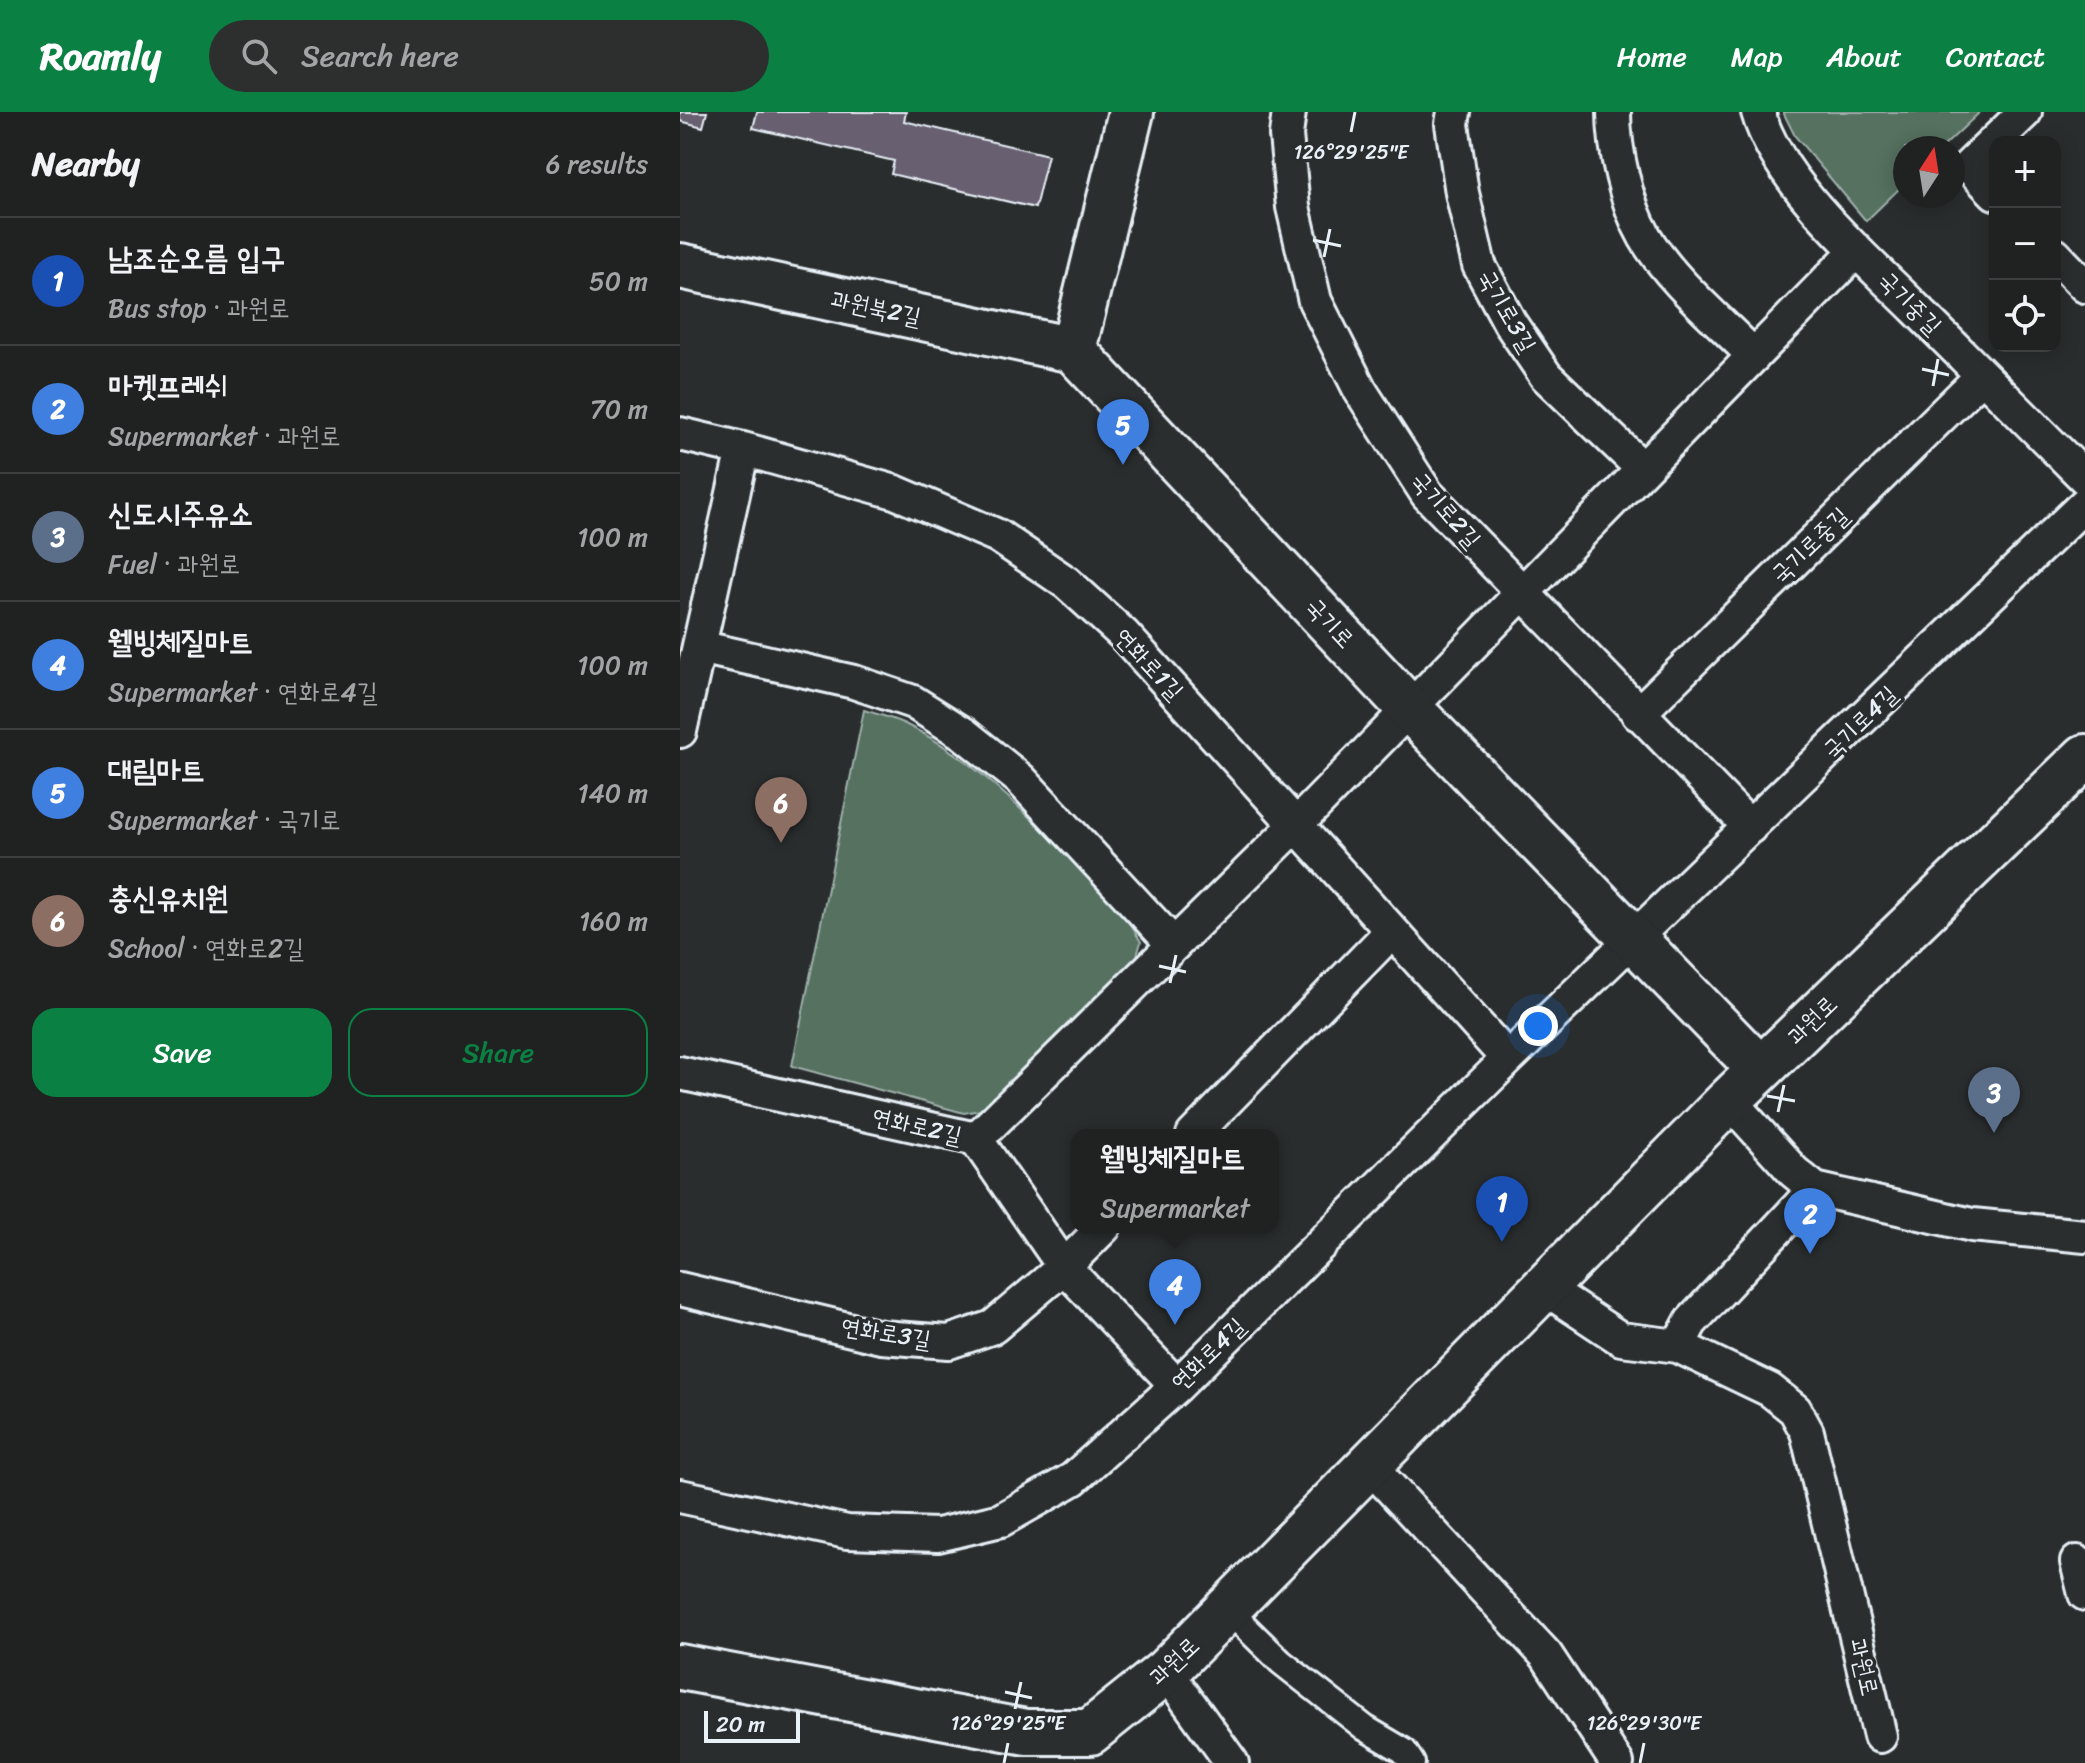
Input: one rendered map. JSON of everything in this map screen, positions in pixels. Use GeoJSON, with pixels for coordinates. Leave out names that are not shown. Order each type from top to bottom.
{"type":"FeatureCollection","features":[{"type":"Feature","properties":{"kind":"main road"},"geometry":{"type":"LineString","coordinates":[[1073,350],[1131,112]]}},
{"type":"Feature","properties":{"kind":"main road","name":"과원북2길"},"geometry":{"type":"LineString","coordinates":[[680,266],[1073,350]]}},
{"type":"Feature","properties":{"kind":"main road","name":"국기로"},"geometry":{"type":"LineString","coordinates":[[1073,350],[1409,708],[1760,1069]]}},
{"type":"Feature","properties":{"kind":"main road","name":"과원로"},"geometry":{"type":"LineString","coordinates":[[1059,1763],[1090,1732],[1166,1671],[1760,1069],[2085,757]]}},
{"type":"Feature","properties":{"kind":"main road"},"geometry":{"type":"LineString","coordinates":[[680,1667],[1026,1732],[1090,1732]]}},
{"type":"Feature","properties":{"kind":"street","name":"국기로2길"},"geometry":{"type":"LineString","coordinates":[[1289,112],[1286,135],[1293,207],[1315,301],[1360,390],[1427,494],[1750,827]]}},
{"type":"Feature","properties":{"kind":"street","name":"국기로3길"},"geometry":{"type":"LineString","coordinates":[[1454,112],[1452,124],[1462,193],[1479,265],[1510,323],[1546,376],[1643,469]]}},
{"type":"Feature","properties":{"kind":"street"},"geometry":{"type":"LineString","coordinates":[[1614,112],[1614,142],[1627,190],[1645,237],[1676,277],[1754,356]]}},
{"type":"Feature","properties":{"kind":"street","name":"국기중길"},"geometry":{"type":"LineString","coordinates":[[1758,112],[1765,137],[1796,184],[1857,250],[2085,478]]}},
{"type":"Feature","properties":{"kind":"street"},"geometry":{"type":"LineString","coordinates":[[2000,136],[2025,112]]}},
{"type":"Feature","properties":{"kind":"street"},"geometry":{"type":"LineString","coordinates":[[1989,147],[1969,166],[1989,187]]}},
{"type":"Feature","properties":{"kind":"street"},"geometry":{"type":"LineString","coordinates":[[1409,708],[1857,250]]}},
{"type":"Feature","properties":{"kind":"street"},"geometry":{"type":"LineString","coordinates":[[2061,261],[2084,283]]}},
{"type":"Feature","properties":{"kind":"street","name":"국기로중길"},"geometry":{"type":"LineString","coordinates":[[1638,714],[1982,376]]}},
{"type":"Feature","properties":{"kind":"street","name":"연화로1길"},"geometry":{"type":"LineString","coordinates":[[680,434],[895,492],[998,536],[1067,583],[1123,634],[1508,1059]]}},
{"type":"Feature","properties":{"kind":"street"},"geometry":{"type":"LineString","coordinates":[[680,731],[743,449]]}},
{"type":"Feature","properties":{"kind":"street","name":"국기로4길"},"geometry":{"type":"LineString","coordinates":[[1634,940],[2085,504]]}},
{"type":"Feature","properties":{"kind":"street"},"geometry":{"type":"LineString","coordinates":[[699,647],[854,682],[913,702],[964,734],[1020,779],[1174,945]]}},
{"type":"Feature","properties":{"kind":"street","name":"연화로2길"},"geometry":{"type":"LineString","coordinates":[[680,1073],[976,1139],[1295,826],[1409,708]]}},
{"type":"Feature","properties":{"kind":"street"},"geometry":{"type":"LineString","coordinates":[[1199,1129],[1392,931]]}},
{"type":"Feature","properties":{"kind":"street","name":"연화로4길"},"geometry":{"type":"LineString","coordinates":[[680,1496],[847,1532],[938,1535],[1001,1520],[1073,1479],[1177,1386],[1508,1059],[1634,940]]}},
{"type":"Feature","properties":{"kind":"street"},"geometry":{"type":"LineString","coordinates":[[1729,1100],[1794,1172],[1815,1189],[1972,1225],[2085,1236]]}},
{"type":"Feature","properties":{"kind":"street"},"geometry":{"type":"LineString","coordinates":[[976,1139],[1064,1267],[1177,1386]]}},
{"type":"Feature","properties":{"kind":"street"},"geometry":{"type":"LineString","coordinates":[[1678,1346],[1691,1322],[1815,1189]]}},
{"type":"Feature","properties":{"kind":"street","name":"연화로3길"},"geometry":{"type":"LineString","coordinates":[[680,1289],[881,1337],[949,1342],[993,1327],[1064,1267],[1098,1233]]}},
{"type":"Feature","properties":{"kind":"street","name":"과원로"},"geometry":{"type":"LineString","coordinates":[[1544,1288],[1621,1339],[1678,1346],[1770,1390],[1795,1410],[1807,1432],[1880,1736]]}},
{"type":"Feature","properties":{"kind":"street"},"geometry":{"type":"LineString","coordinates":[[1369,1465],[1546,1655],[1617,1763]]}},
{"type":"Feature","properties":{"kind":"street"},"geometry":{"type":"LineString","coordinates":[[2077,1562],[2085,1594]]}},
{"type":"Feature","properties":{"kind":"street"},"geometry":{"type":"LineString","coordinates":[[1227,1609],[1281,1662],[1365,1728],[1404,1751],[1412,1763]]}},
{"type":"Feature","properties":{"kind":"street"},"geometry":{"type":"LineString","coordinates":[[1166,1671],[1232,1763]]}},
{"type":"Feature","properties":{"kind":"green space"},"geometry":{"type":"Polygon","coordinates":[[[1783,112],[1980,112],[1955,136],[1893,136],[1893,195],[1866,221],[1795,136],[1783,112]]]}},
{"type":"Feature","properties":{"kind":"green space"},"geometry":{"type":"Polygon","coordinates":[[[864,710],[900,722],[949,749],[969,764],[1026,814],[1095,882],[1125,917],[1141,942],[1134,965],[986,1109],[964,1113],[792,1066],[864,710]]]}},
{"type":"Feature","properties":{"kind":"building"},"geometry":{"type":"Polygon","coordinates":[[[680,112],[707,112],[703,127],[680,121],[680,112]]]}},
{"type":"Feature","properties":{"kind":"building"},"geometry":{"type":"Polygon","coordinates":[[[757,112],[906,112],[904,121],[1048,155],[1035,208],[891,174],[894,161],[753,128],[757,112]]]}},
{"type":"Feature","properties":{"kind":"place","name":"대림마트"},"geometry":{"type":"Point","coordinates":[1123,465]}},
{"type":"Feature","properties":{"kind":"place","name":"충신유치원"},"geometry":{"type":"Point","coordinates":[781,843]}},
{"type":"Feature","properties":{"kind":"place","name":"신도시주유소"},"geometry":{"type":"Point","coordinates":[1994,1133]}},
{"type":"Feature","properties":{"kind":"place","name":"남조순오름 입구"},"geometry":{"type":"Point","coordinates":[1502,1242]}},
{"type":"Feature","properties":{"kind":"place","name":"마켓프레쉬"},"geometry":{"type":"Point","coordinates":[1810,1254]}},
{"type":"Feature","properties":{"kind":"place","name":"웰빙체질마트"},"geometry":{"type":"Point","coordinates":[1175,1325]}}]}
